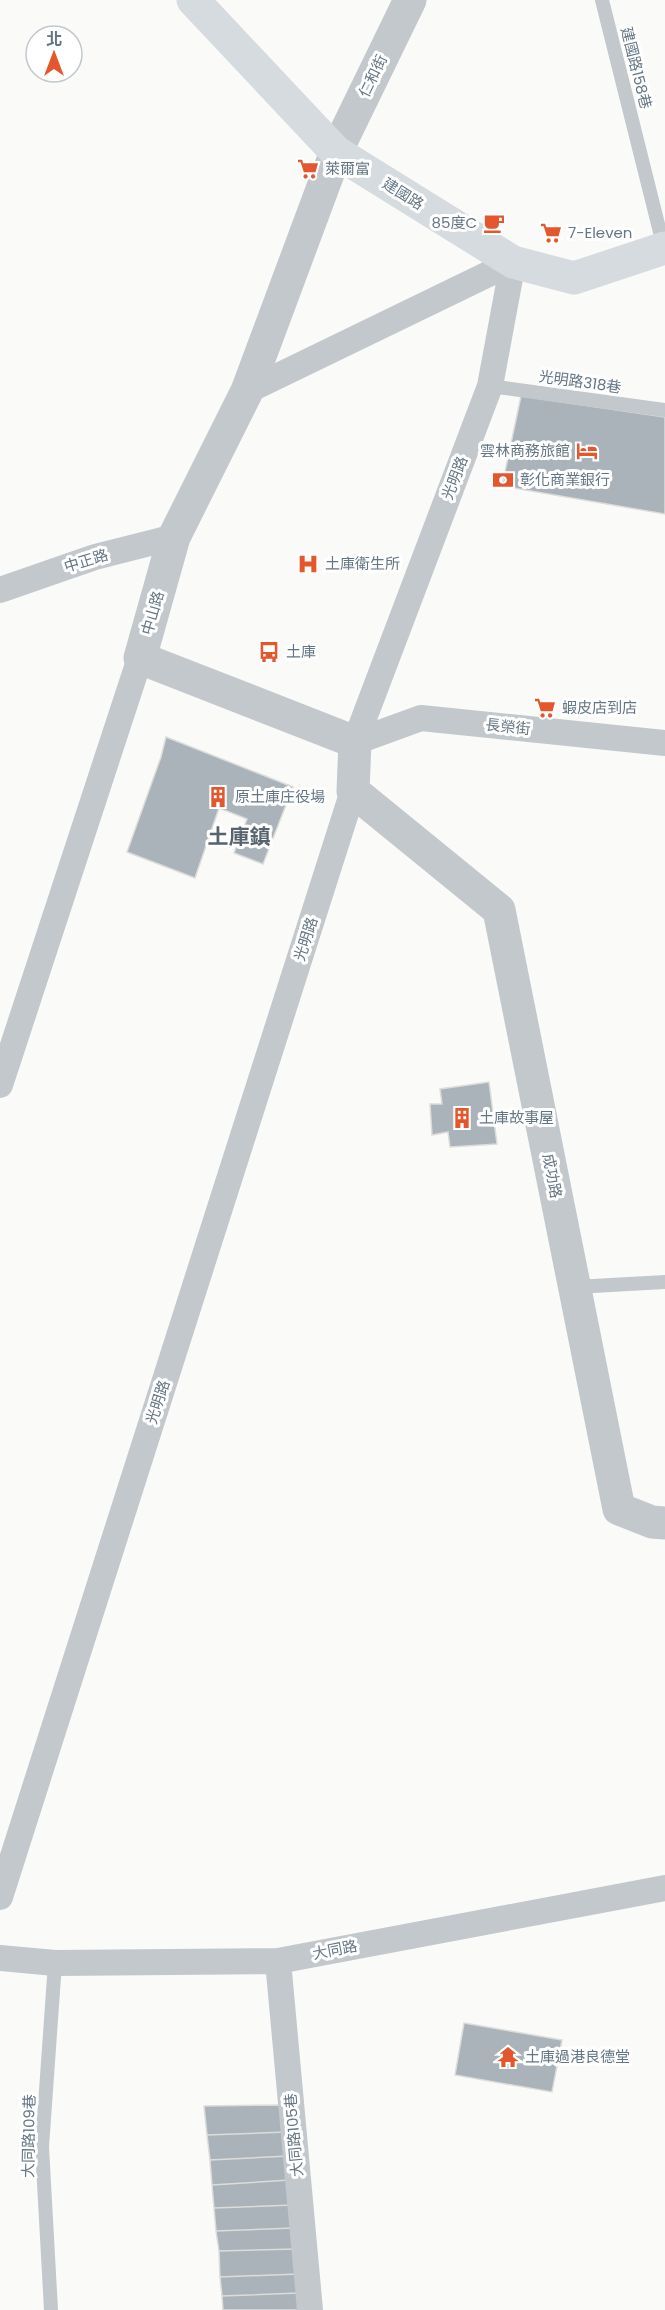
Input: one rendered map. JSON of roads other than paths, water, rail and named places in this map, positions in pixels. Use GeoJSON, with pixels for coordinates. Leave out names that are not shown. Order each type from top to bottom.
{"type":"FeatureCollection","features":[{"type":"Feature","properties":{"kind":"main road","name":"建國路"},"geometry":{"type":"LineString","coordinates":[[193,0],[336,152],[513,262],[574,278],[665,248]]}},
{"type":"Feature","properties":{"kind":"street","name":"仁和街"},"geometry":{"type":"LineString","coordinates":[[336,152],[400,8]]}},
{"type":"Feature","properties":{"kind":"street","name":"中山路"},"geometry":{"type":"LineString","coordinates":[[0,1085],[140,658],[174,537],[247,391],[336,152]]}},
{"type":"Feature","properties":{"kind":"street","name":"光明路"},"geometry":{"type":"LineString","coordinates":[[0,1897],[353,791],[356,742],[490,386],[513,262]]}},
{"type":"Feature","properties":{"kind":"street"},"geometry":{"type":"LineString","coordinates":[[247,391],[513,262]]}},
{"type":"Feature","properties":{"kind":"street","name":"中正路"},"geometry":{"type":"LineString","coordinates":[[0,590],[95,557],[174,537]]}},
{"type":"Feature","properties":{"kind":"street"},"geometry":{"type":"LineString","coordinates":[[140,658],[356,742]]}},
{"type":"Feature","properties":{"kind":"street","name":"長榮街"},"geometry":{"type":"LineString","coordinates":[[356,742],[421,717],[665,743]]}},
{"type":"Feature","properties":{"kind":"street","name":"成功路"},"geometry":{"type":"LineString","coordinates":[[353,791],[499,910],[619,1509],[652,1522],[665,1523]]}},
{"type":"Feature","properties":{"kind":"street","name":"大同路"},"geometry":{"type":"LineString","coordinates":[[0,1958],[55,1963],[278,1961],[665,1888]]}},
{"type":"Feature","properties":{"kind":"street","name":"大同路105巷"},"geometry":{"type":"LineString","coordinates":[[278,1961],[310,2310]]}},
{"type":"Feature","properties":{"kind":"lane","name":"建國路158巷"},"geometry":{"type":"LineString","coordinates":[[602,0],[665,248]]}},
{"type":"Feature","properties":{"kind":"lane","name":"光明路318巷"},"geometry":{"type":"LineString","coordinates":[[490,386],[665,410]]}},
{"type":"Feature","properties":{"kind":"lane"},"geometry":{"type":"LineString","coordinates":[[575,1287],[665,1282]]}},
{"type":"Feature","properties":{"kind":"lane","name":"大同路109巷"},"geometry":{"type":"LineString","coordinates":[[51,2310],[42,2147],[55,1963]]}},
{"type":"Feature","properties":{"kind":"place","name":"萊爾富"},"geometry":{"type":"Point","coordinates":[308,169]}},
{"type":"Feature","properties":{"kind":"place","name":"85度C"},"geometry":{"type":"Point","coordinates":[494,223]}},
{"type":"Feature","properties":{"kind":"place","name":"7-Eleven"},"geometry":{"type":"Point","coordinates":[551,233]}},
{"type":"Feature","properties":{"kind":"place","name":"雲林商務旅館"},"geometry":{"type":"Point","coordinates":[587,451]}},
{"type":"Feature","properties":{"kind":"place","name":"彰化商業銀行"},"geometry":{"type":"Point","coordinates":[503,480]}},
{"type":"Feature","properties":{"kind":"place","name":"土庫衛生所"},"geometry":{"type":"Point","coordinates":[308,564]}},
{"type":"Feature","properties":{"kind":"place","name":"土庫"},"geometry":{"type":"Point","coordinates":[269,652]}},
{"type":"Feature","properties":{"kind":"place","name":"蝦皮店到店"},"geometry":{"type":"Point","coordinates":[545,708]}},
{"type":"Feature","properties":{"kind":"place","name":"原土庫庄役場"},"geometry":{"type":"Point","coordinates":[218,797]}},
{"type":"Feature","properties":{"kind":"place","name":"土庫故事屋"},"geometry":{"type":"Point","coordinates":[462,1118]}},
{"type":"Feature","properties":{"kind":"place","name":"土庫過港良德堂"},"geometry":{"type":"Point","coordinates":[508,2057]}},
{"type":"Feature","properties":{"kind":"district","name":"土庫鎮"},"geometry":{"type":"Point","coordinates":[239,837]}}]}
